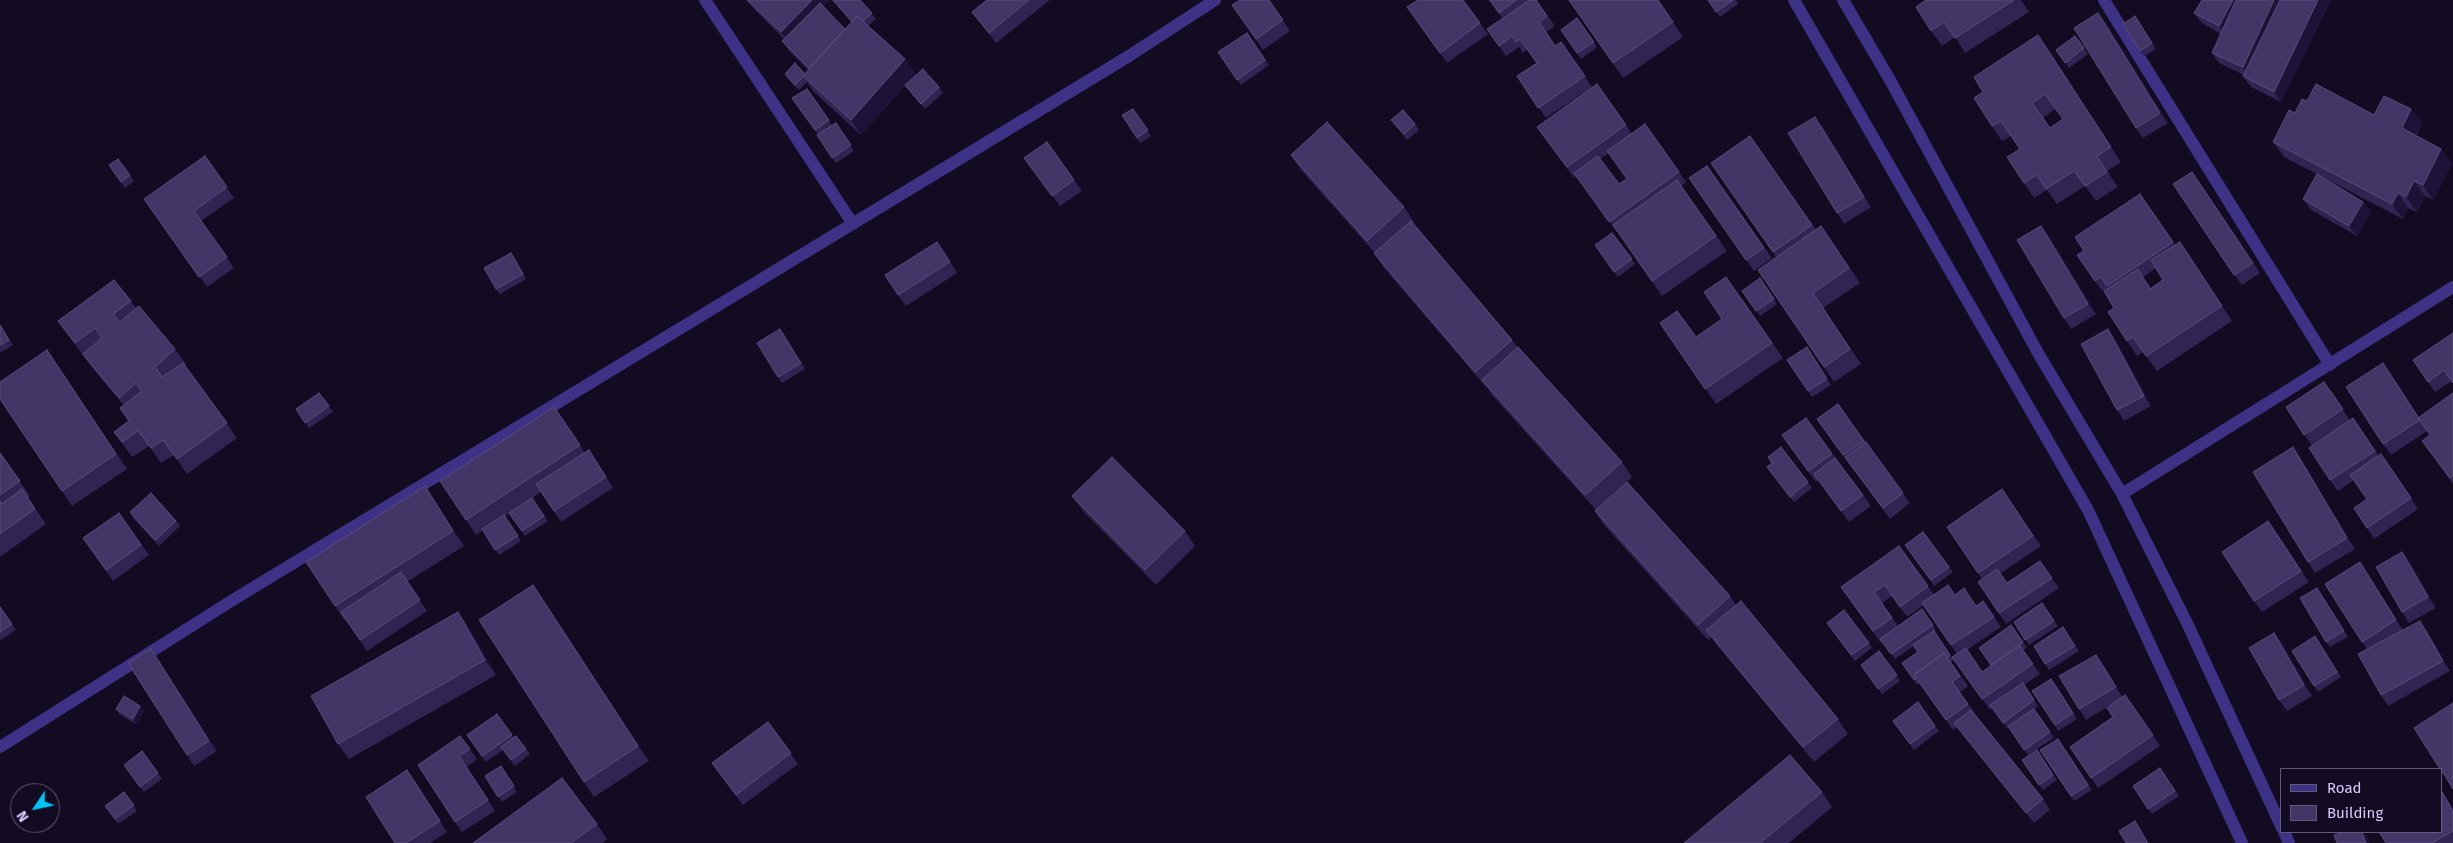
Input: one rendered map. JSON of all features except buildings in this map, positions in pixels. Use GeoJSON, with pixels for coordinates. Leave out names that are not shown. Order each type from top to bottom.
{"type":"FeatureCollection","features":[{"type":"Feature","properties":{"kind":"street"},"geometry":{"type":"LineString","coordinates":[[705,0],[853,224]]}},
{"type":"Feature","properties":{"kind":"street"},"geometry":{"type":"LineString","coordinates":[[0,748],[253,588],[1129,56],[1215,0]]}},
{"type":"Feature","properties":{"kind":"street"},"geometry":{"type":"LineString","coordinates":[[1794,0],[2088,510],[2242,843]]}},
{"type":"Feature","properties":{"kind":"street"},"geometry":{"type":"LineString","coordinates":[[1842,0],[1890,80],[2038,353],[2122,494],[2187,623],[2280,824]]}},
{"type":"Feature","properties":{"kind":"street"},"geometry":{"type":"LineString","coordinates":[[2104,0],[2330,365]]}},
{"type":"Feature","properties":{"kind":"street"},"geometry":{"type":"LineString","coordinates":[[2122,494],[2453,286]]}}]}
